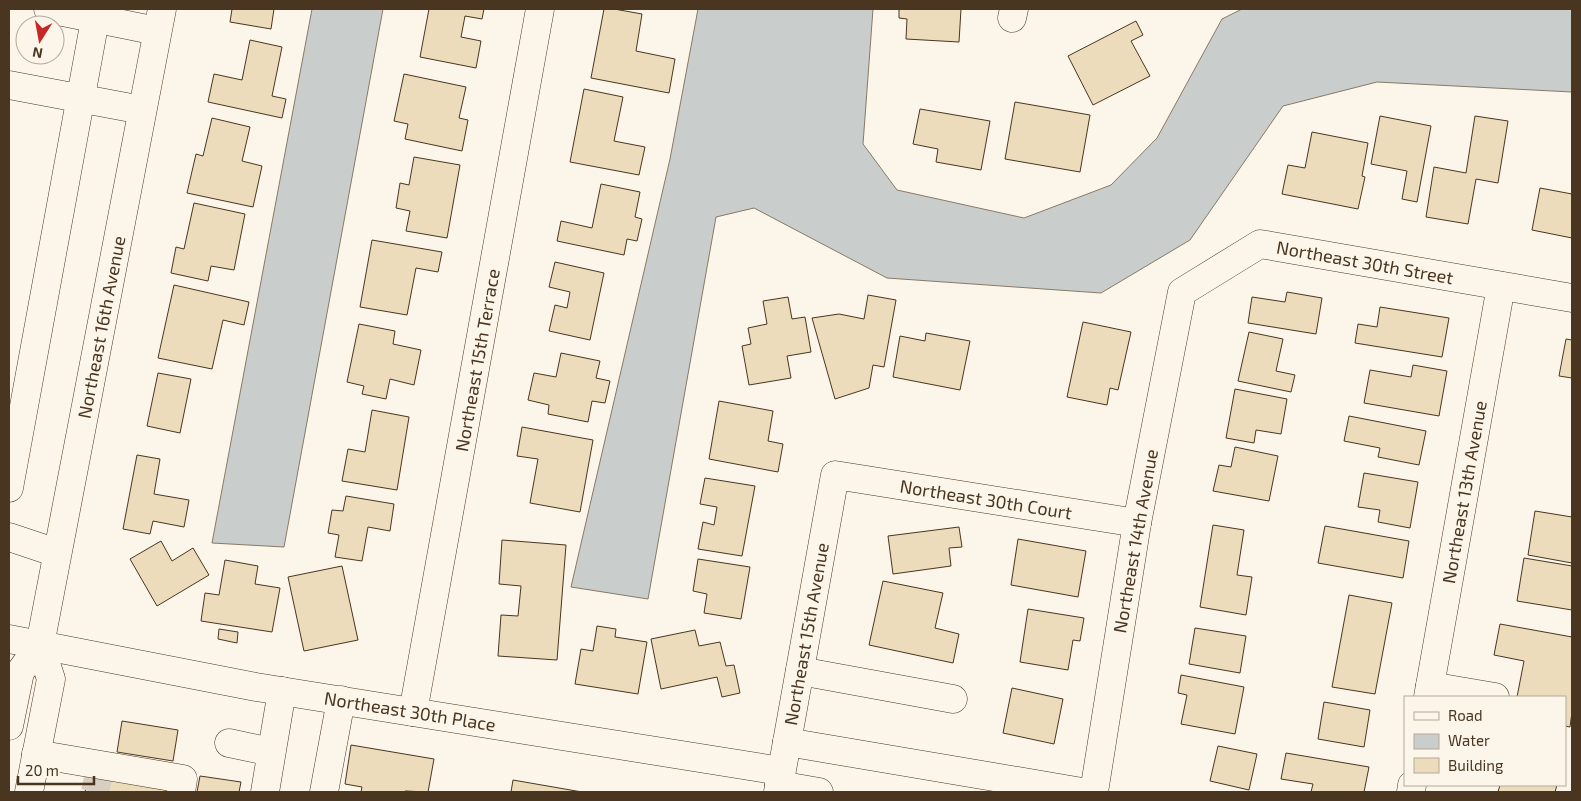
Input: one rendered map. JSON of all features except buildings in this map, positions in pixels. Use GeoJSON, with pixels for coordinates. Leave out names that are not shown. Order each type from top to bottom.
{"type":"FeatureCollection","features":[{"type":"Feature","properties":{"kind":"street"},"geometry":{"type":"LineString","coordinates":[[48,9],[159,20]]}},
{"type":"Feature","properties":{"kind":"street","name":"Northeast 15th Terrace"},"geometry":{"type":"LineString","coordinates":[[413,712],[540,9]]}},
{"type":"Feature","properties":{"kind":"street"},"geometry":{"type":"LineString","coordinates":[[9,488],[96,13]]}},
{"type":"Feature","properties":{"kind":"street","name":"Northeast 16th Avenue"},"geometry":{"type":"LineString","coordinates":[[9,726],[20,672],[40,645],[159,20]]}},
{"type":"Feature","properties":{"kind":"street"},"geometry":{"type":"LineString","coordinates":[[9,85],[142,110]]}},
{"type":"Feature","properties":{"kind":"street","name":"Northeast 30th Street"},"geometry":{"type":"LineString","coordinates":[[1182,292],[1260,244],[1572,298]]}},
{"type":"Feature","properties":{"kind":"street","name":"Northeast 13th Avenue"},"geometry":{"type":"LineString","coordinates":[[1429,692],[1501,286]]}},
{"type":"Feature","properties":{"kind":"street","name":"Northeast 14th Avenue"},"geometry":{"type":"LineString","coordinates":[[1094,792],[1137,523],[1182,292]]}},
{"type":"Feature","properties":{"kind":"street","name":"Northeast 30th Court"},"geometry":{"type":"LineString","coordinates":[[835,475],[1137,523]]}},
{"type":"Feature","properties":{"kind":"street","name":"Northeast 15th Avenue"},"geometry":{"type":"LineString","coordinates":[[779,783],[835,475]]}},
{"type":"Feature","properties":{"kind":"street"},"geometry":{"type":"LineString","coordinates":[[9,537],[57,553]]}},
{"type":"Feature","properties":{"kind":"street","name":"Northeast 30th Place"},"geometry":{"type":"LineString","coordinates":[[9,639],[282,691],[413,712],[820,792]]}},
{"type":"Feature","properties":{"kind":"street","name":"Northeast 16th Avenue"},"geometry":{"type":"LineString","coordinates":[[29,792],[51,679],[40,645]]}},
{"type":"Feature","properties":{"kind":"street"},"geometry":{"type":"LineString","coordinates":[[800,671],[953,698]]}},
{"type":"Feature","properties":{"kind":"street"},"geometry":{"type":"LineString","coordinates":[[265,792],[282,691]]}},
{"type":"Feature","properties":{"kind":"street"},"geometry":{"type":"LineString","coordinates":[[1429,692],[1483,696]]}},
{"type":"Feature","properties":{"kind":"street"},"geometry":{"type":"LineString","coordinates":[[324,792],[342,700]]}},
{"type":"Feature","properties":{"kind":"street"},"geometry":{"type":"LineString","coordinates":[[786,742],[1082,792]]}},
{"type":"Feature","properties":{"kind":"street"},"geometry":{"type":"LineString","coordinates":[[229,743],[271,752]]}},
{"type":"Feature","properties":{"kind":"street"},"geometry":{"type":"LineString","coordinates":[[36,754],[99,771],[183,779],[181,792]]}},
{"type":"Feature","properties":{"kind":"water"},"geometry":{"type":"Polygon","coordinates":[[[312,9],[383,9],[284,547],[212,543],[312,9]]]}},
{"type":"Feature","properties":{"kind":"water"},"geometry":{"type":"Polygon","coordinates":[[[698,9],[873,9],[863,144],[897,190],[1024,218],[1111,185],[1157,138],[1222,19],[1242,9],[1572,9],[1572,92],[1377,82],[1283,106],[1190,240],[1101,293],[887,278],[754,208],[716,217],[648,599],[571,587],[670,159],[698,9]]]}},
{"type":"Feature","properties":{"kind":"tunnel"},"geometry":{"type":"LineString","coordinates":[[95,792],[98,778]]}}]}
